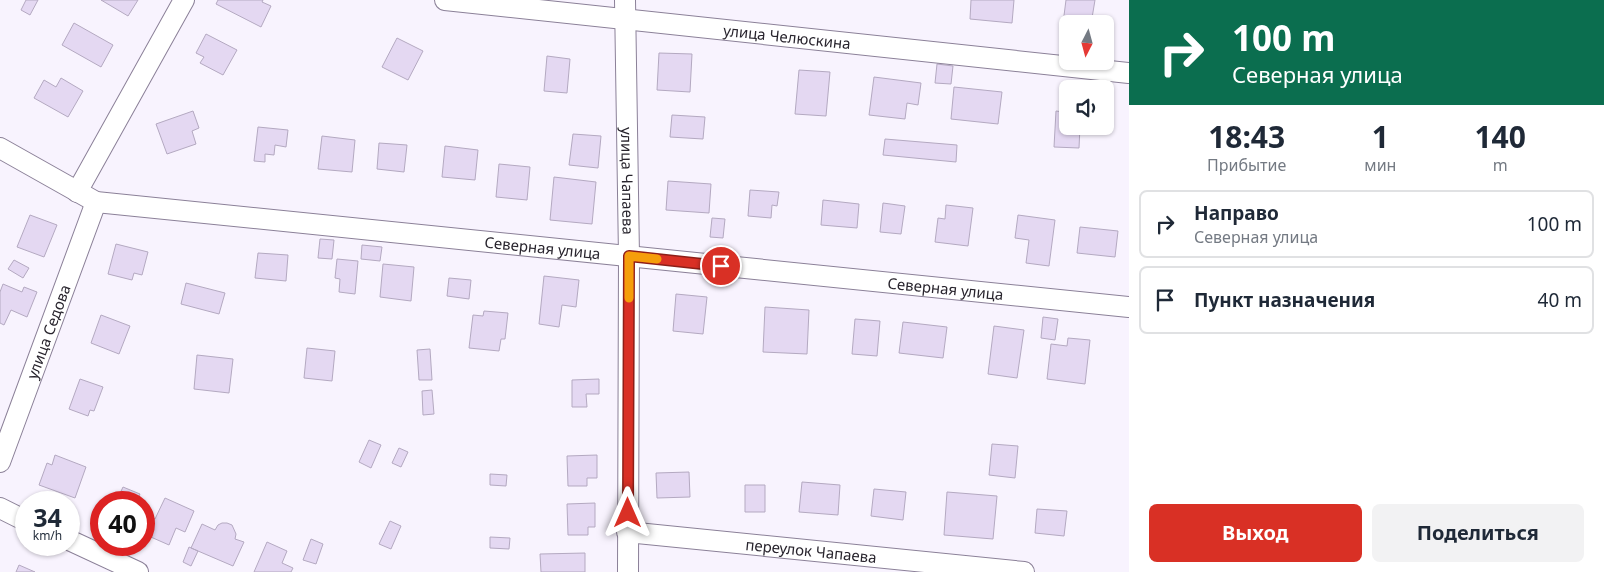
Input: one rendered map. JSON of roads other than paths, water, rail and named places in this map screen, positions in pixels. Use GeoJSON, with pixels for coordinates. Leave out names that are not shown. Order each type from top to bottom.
{"type":"FeatureCollection","features":[{"type":"Feature","properties":{"kind":"street"},"geometry":{"type":"LineString","coordinates":[[77,192],[184,0]]}},
{"type":"Feature","properties":{"kind":"street","name":"улица Челюскина"},"geometry":{"type":"LineString","coordinates":[[445,0],[625,10],[1129,73]]}},
{"type":"Feature","properties":{"kind":"street","name":"улица Чапаева"},"geometry":{"type":"LineString","coordinates":[[625,10],[629,256],[628,572]]}},
{"type":"Feature","properties":{"kind":"street","name":"Северная улица"},"geometry":{"type":"LineString","coordinates":[[0,148],[96,202],[1129,307]]}},
{"type":"Feature","properties":{"kind":"street","name":"улица Седова"},"geometry":{"type":"LineString","coordinates":[[0,462],[96,202]]}},
{"type":"Feature","properties":{"kind":"street"},"geometry":{"type":"LineString","coordinates":[[0,508],[15,515]]}},
{"type":"Feature","properties":{"kind":"street","name":"переулок Чапаева"},"geometry":{"type":"LineString","coordinates":[[627,532],[1024,572]]}},
{"type":"Feature","properties":{"kind":"street"},"geometry":{"type":"LineString","coordinates":[[80,545],[138,572]]}}]}
